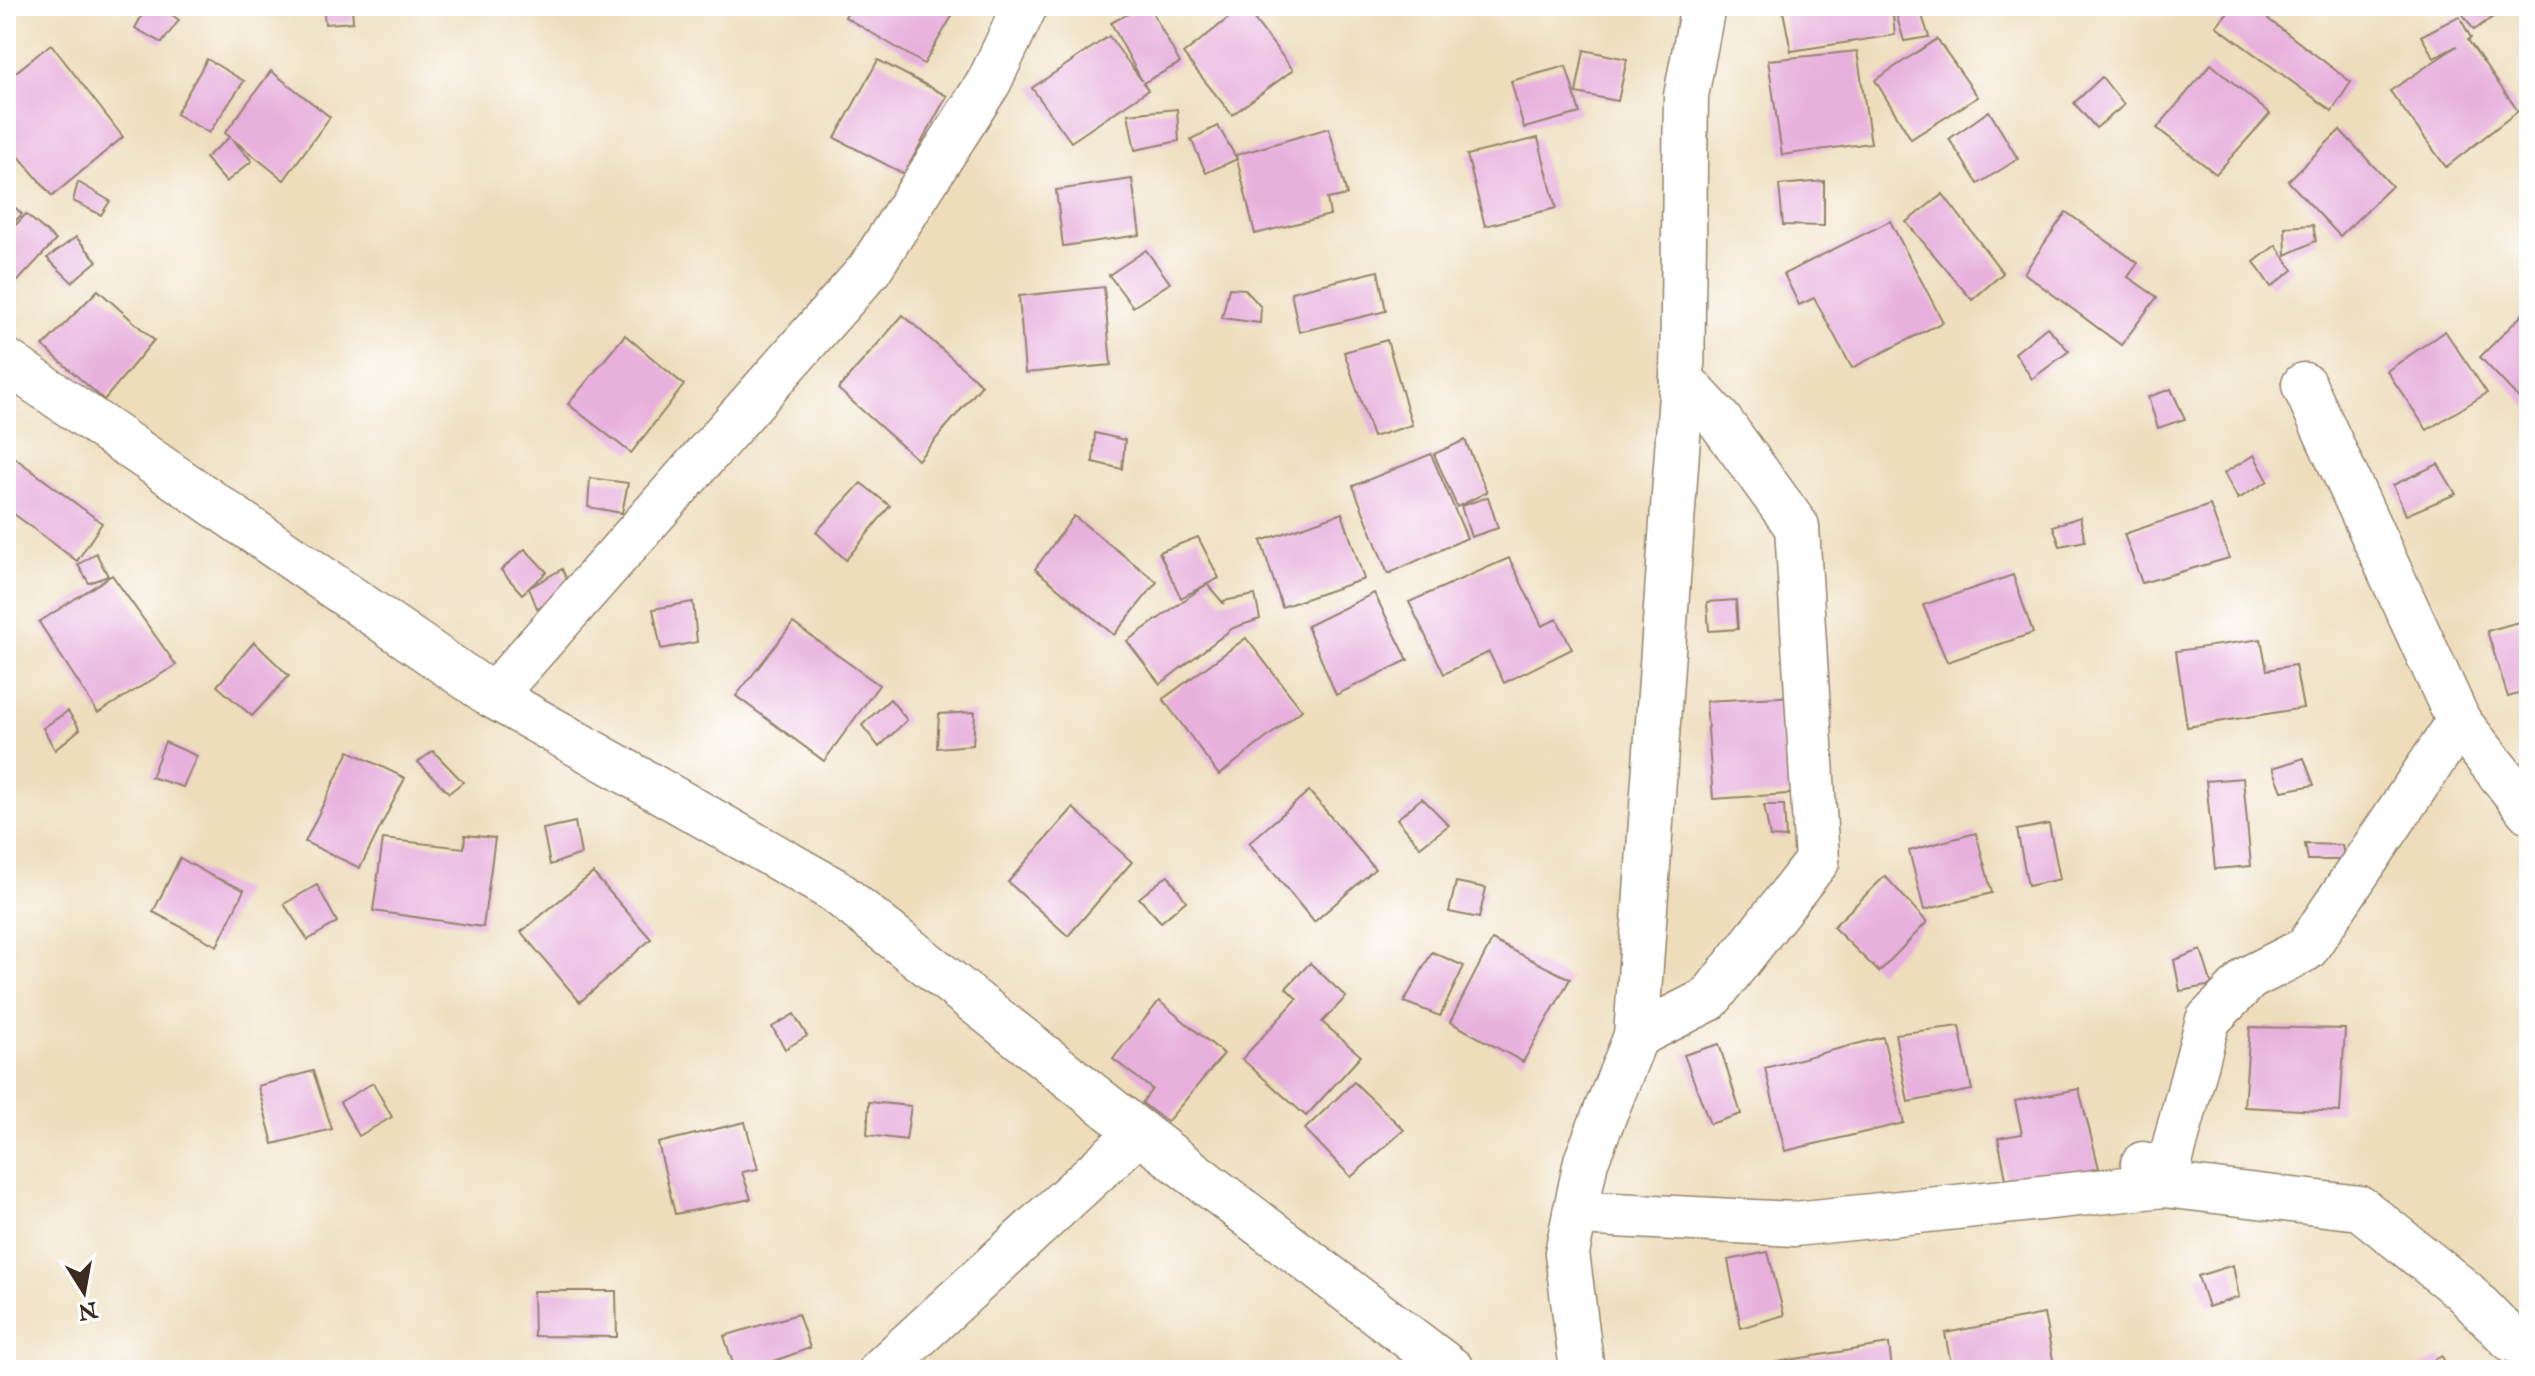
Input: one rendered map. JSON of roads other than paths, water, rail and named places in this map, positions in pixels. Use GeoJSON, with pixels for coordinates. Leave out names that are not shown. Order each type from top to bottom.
{"type":"FeatureCollection","features":[{"type":"Feature","properties":{"kind":"street"},"geometry":{"type":"LineString","coordinates":[[493,696],[869,270],[989,82],[1025,6]]}},
{"type":"Feature","properties":{"kind":"street"},"geometry":{"type":"LineString","coordinates":[[1582,1370],[1567,1253],[1586,1161],[1636,1036],[1682,380],[1686,96],[1703,6]]}},
{"type":"Feature","properties":{"kind":"street"},"geometry":{"type":"LineString","coordinates":[[11,376],[493,696],[834,890],[1139,1132],[1452,1370]]}},
{"type":"Feature","properties":{"kind":"street"},"geometry":{"type":"LineString","coordinates":[[1636,1036],[1709,999],[1817,861],[1797,527],[1720,421],[1682,380]]}},
{"type":"Feature","properties":{"kind":"street"},"geometry":{"type":"LineString","coordinates":[[2304,385],[2459,722],[2529,811]]}},
{"type":"Feature","properties":{"kind":"street"},"geometry":{"type":"LineString","coordinates":[[2151,1173],[2208,1020],[2249,978],[2306,949],[2459,722]]}},
{"type":"Feature","properties":{"kind":"street"},"geometry":{"type":"LineString","coordinates":[[881,1370],[1139,1132]]}},
{"type":"Feature","properties":{"kind":"street"},"geometry":{"type":"LineString","coordinates":[[1575,1213],[1795,1224],[2151,1173],[2360,1208],[2464,1291],[2511,1339],[2529,1344]]}}]}
